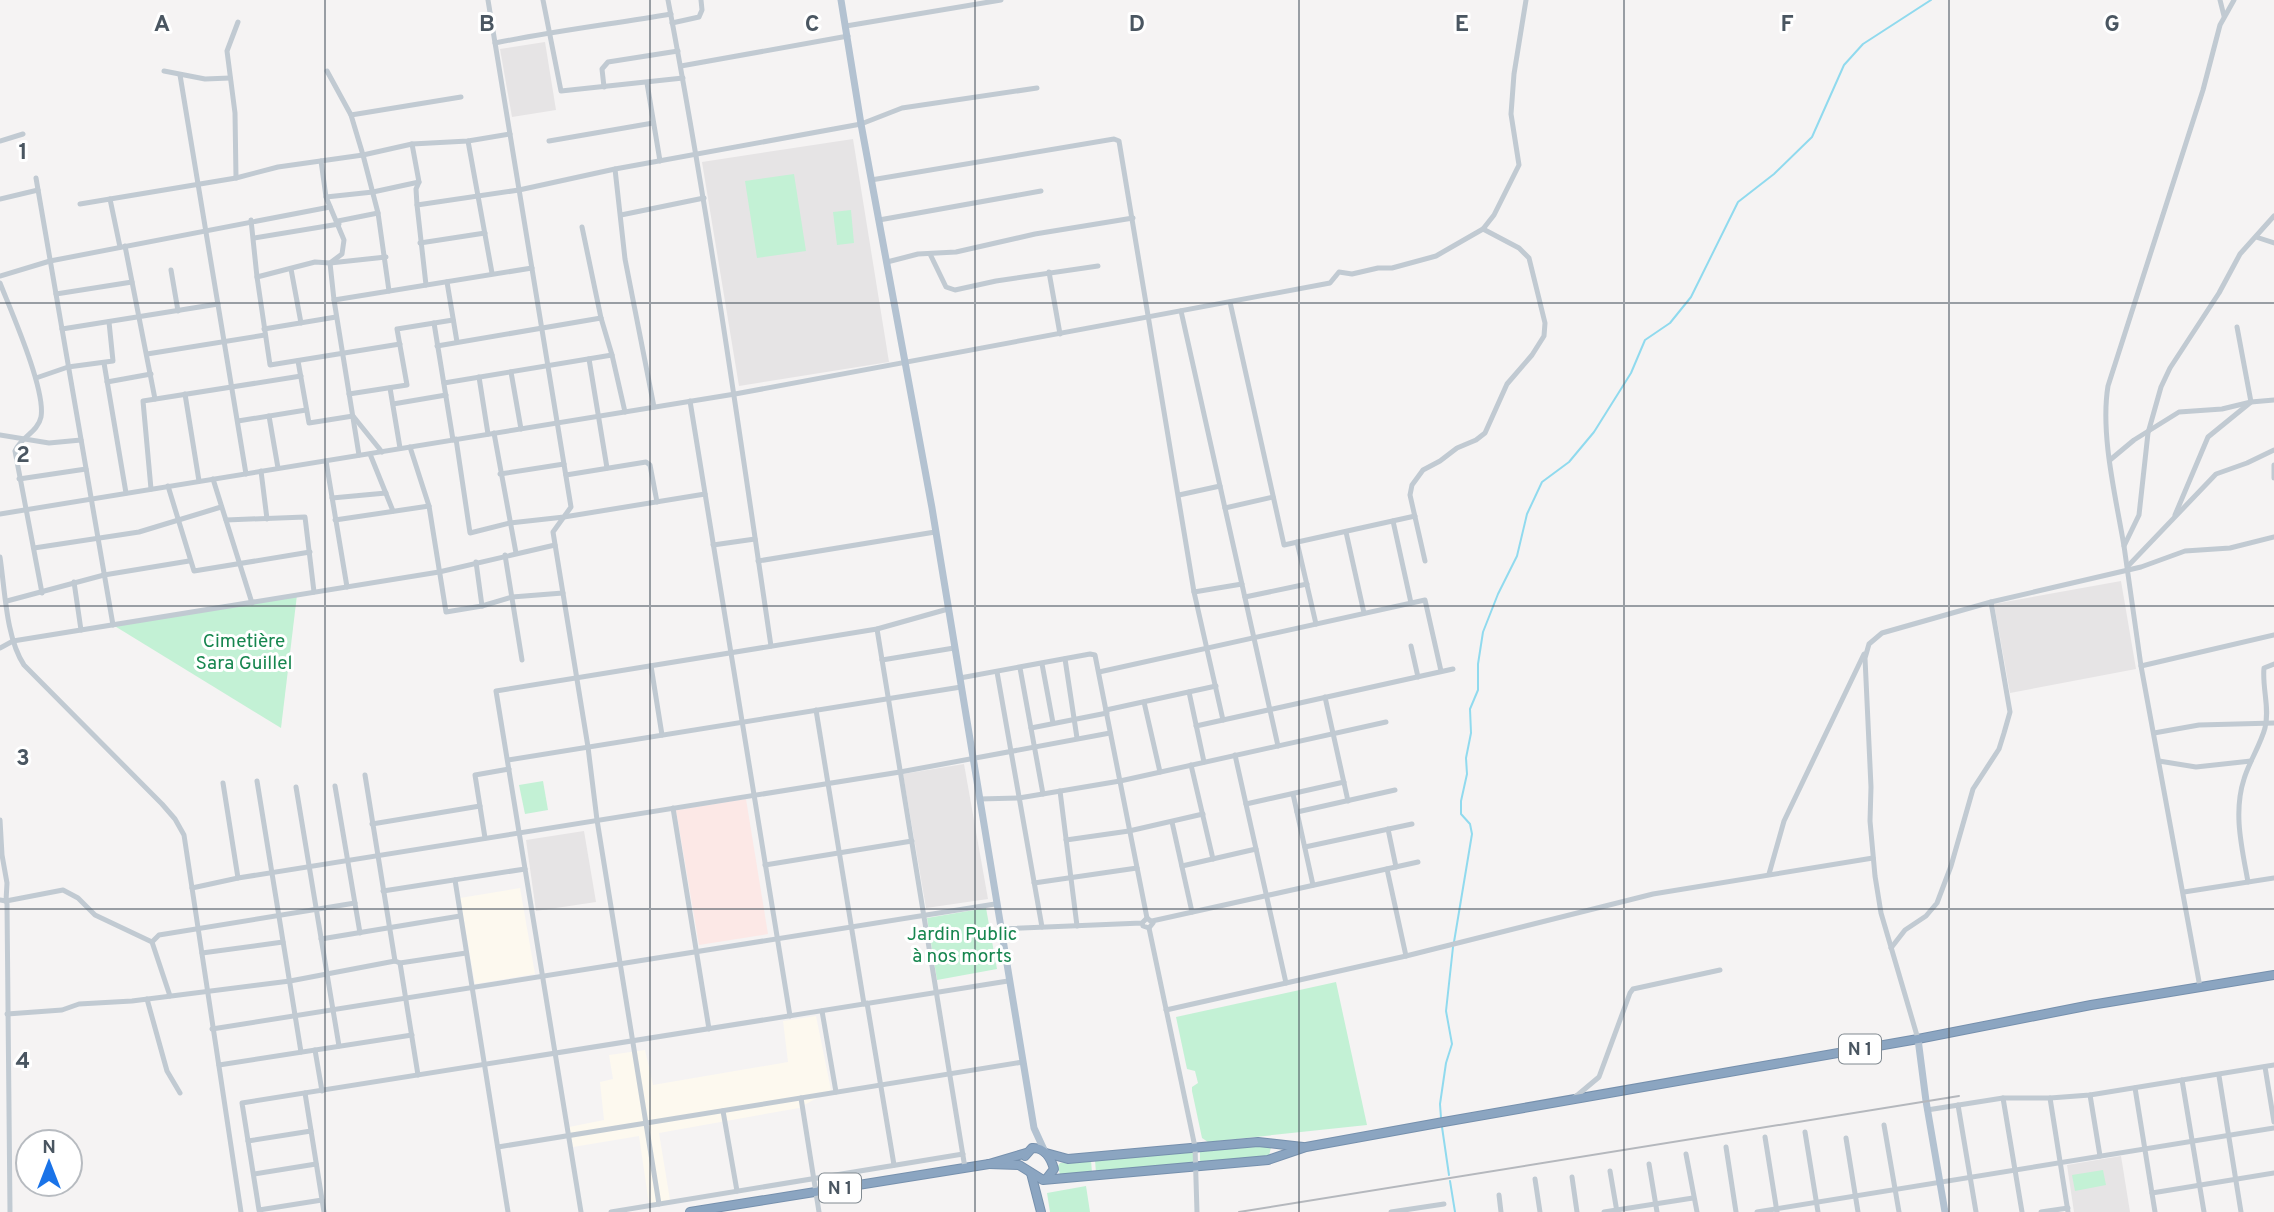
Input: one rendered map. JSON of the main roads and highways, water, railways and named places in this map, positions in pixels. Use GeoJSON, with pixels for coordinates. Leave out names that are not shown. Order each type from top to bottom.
{"type":"FeatureCollection","features":[{"type":"Feature","properties":{"kind":"highway","name":"N 1"},"geometry":{"type":"LineString","coordinates":[[1047,1179],[1268,1160],[1306,1147],[1919,1039],[2091,1005],[2274,975]]}},
{"type":"Feature","properties":{"kind":"highway","name":"N 1"},"geometry":{"type":"LineString","coordinates":[[1046,1153],[1068,1159],[1265,1142],[1306,1147]]}},
{"type":"Feature","properties":{"kind":"highway"},"geometry":{"type":"LineString","coordinates":[[1040,1201],[1047,1179],[1054,1169],[1046,1153],[1036,1148],[1028,1151],[1024,1163],[1030,1172],[1041,1212]]}},
{"type":"Feature","properties":{"kind":"highway","name":"N 1"},"geometry":{"type":"LineString","coordinates":[[690,1212],[732,1209],[816,1192],[989,1164],[1028,1151]]}},
{"type":"Feature","properties":{"kind":"highway","name":"N 1"},"geometry":{"type":"LineString","coordinates":[[989,1164],[1013,1164],[1030,1172]]}},
{"type":"Feature","properties":{"kind":"highway"},"geometry":{"type":"LineString","coordinates":[[1030,1172],[1039,1179],[1047,1179]]}},
{"type":"Feature","properties":{"kind":"main road"},"geometry":{"type":"LineString","coordinates":[[841,0],[871,180],[907,363],[1034,1128],[1046,1153]]}},
{"type":"Feature","properties":{"kind":"main road"},"geometry":{"type":"LineString","coordinates":[[1919,1039],[1927,1110],[1945,1212]]}},
{"type":"Feature","properties":{"kind":"main road"},"geometry":{"type":"LineString","coordinates":[[1028,1151],[1032,1144],[1034,1128]]}},
{"type":"Feature","properties":{"kind":"waterway"},"geometry":{"type":"LineString","coordinates":[[1454,942],[1472,834],[1470,824],[1461,814],[1461,801],[1467,774],[1466,758],[1471,733],[1470,709],[1478,690],[1478,664],[1483,632],[1517,556],[1527,514],[1542,482],[1569,462],[1594,432],[1631,373],[1645,340],[1670,323],[1691,297],[1738,202],[1774,174],[1812,137],[1844,65],[1863,44],[1931,0]]}},
{"type":"Feature","properties":{"kind":"waterway"},"geometry":{"type":"LineString","coordinates":[[1441,1118],[1440,1104],[1446,1063],[1452,1044],[1446,1011],[1453,947]]}},
{"type":"Feature","properties":{"kind":"waterway"},"geometry":{"type":"LineString","coordinates":[[1442,1127],[1449,1175]]}},
{"type":"Feature","properties":{"kind":"waterway"},"geometry":{"type":"LineString","coordinates":[[1450,1181],[1455,1212]]}},
{"type":"Feature","properties":{"kind":"railway"},"geometry":{"type":"LineString","coordinates":[[1239,1212],[1959,1096]]}},
{"type":"Feature","properties":{"kind":"park label","name":"Cimetière Sara Guillel"},"geometry":{"type":"Point","coordinates":[244,651]}},
{"type":"Feature","properties":{"kind":"park label","name":"Jardin Public à nos morts"},"geometry":{"type":"Point","coordinates":[962,944]}}]}
